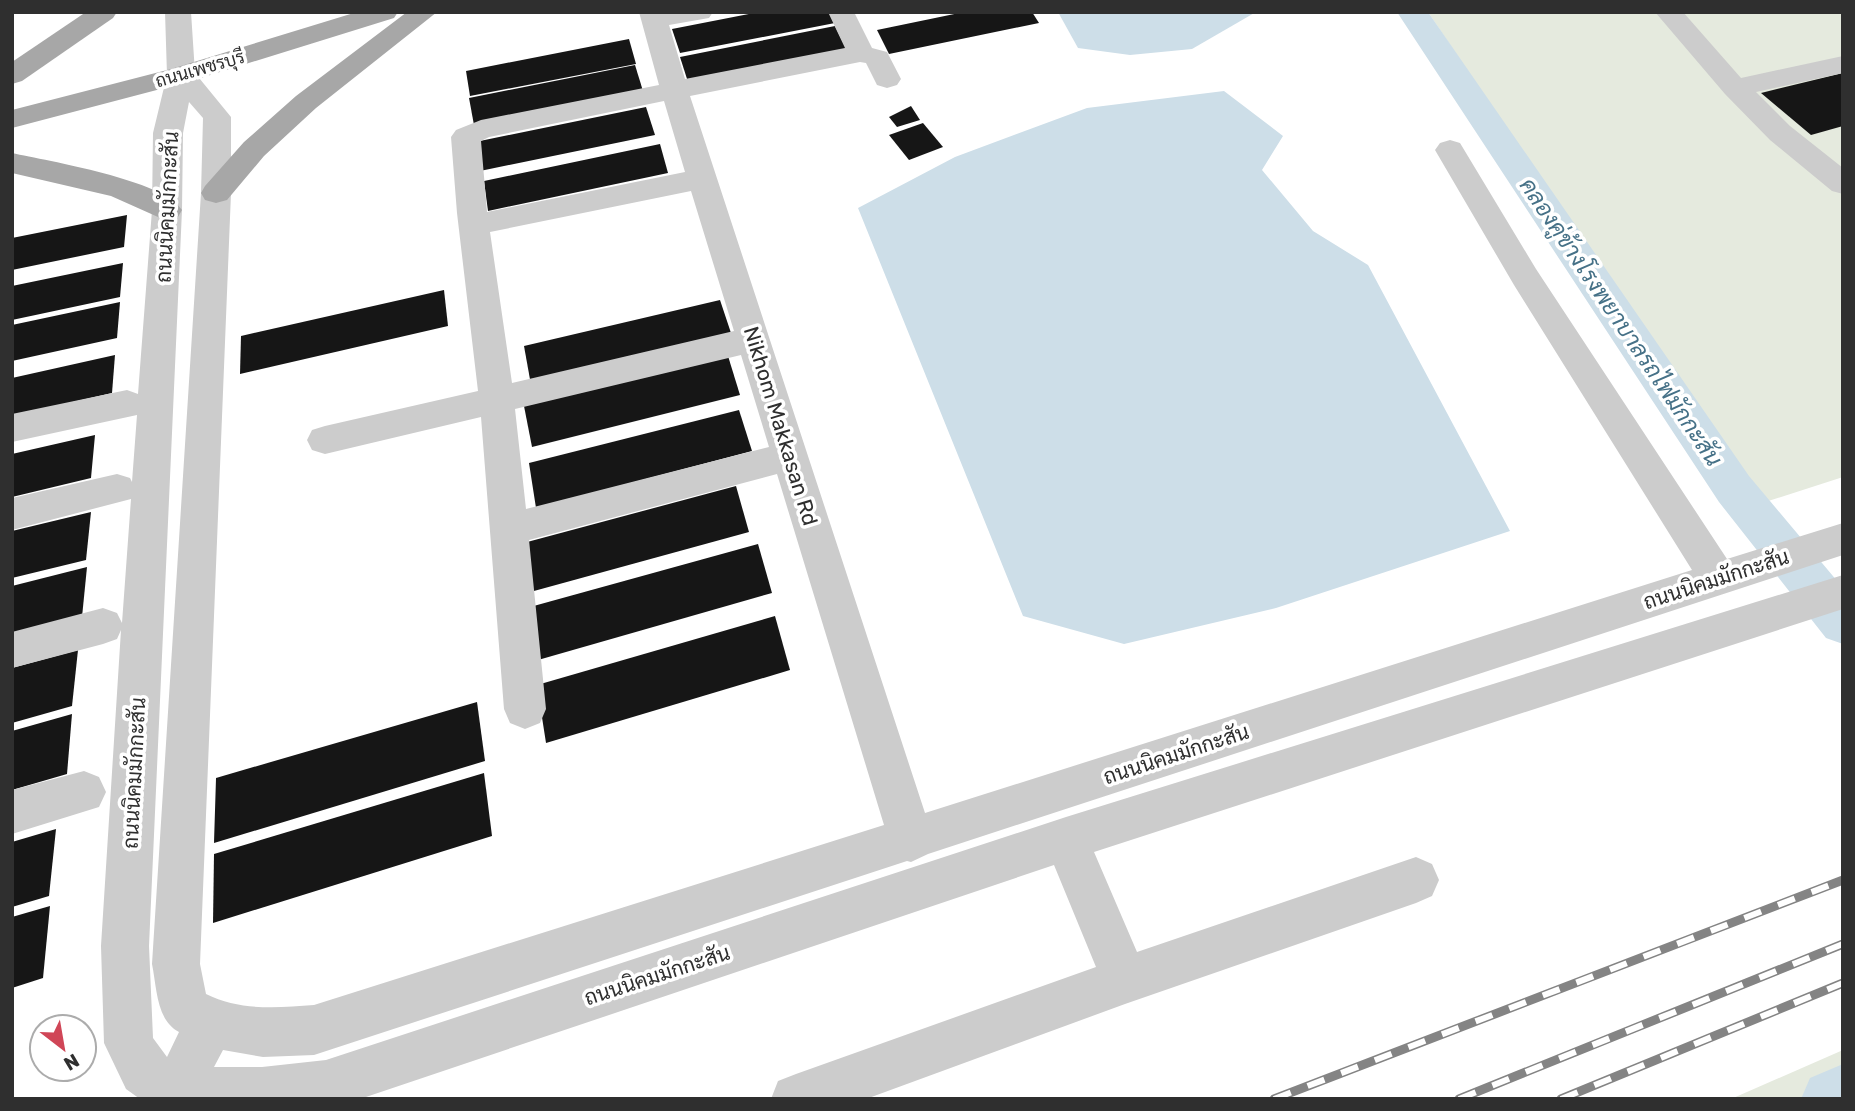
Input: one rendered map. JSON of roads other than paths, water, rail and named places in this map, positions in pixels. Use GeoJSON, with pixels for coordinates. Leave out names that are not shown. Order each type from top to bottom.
{"type":"FeatureCollection","features":[{"type":"Feature","properties":{"kind":"main road"},"geometry":{"type":"LineString","coordinates":[[12,75],[104,12]]}},
{"type":"Feature","properties":{"kind":"main road","name":"ถนนเพชรบุรี"},"geometry":{"type":"LineString","coordinates":[[12,120],[181,75],[385,12]]}},
{"type":"Feature","properties":{"kind":"main road"},"geometry":{"type":"LineString","coordinates":[[216,193],[254,149],[306,102],[424,12]]}},
{"type":"Feature","properties":{"kind":"main road"},"geometry":{"type":"LineString","coordinates":[[12,163],[120,188],[167,210]]}},
{"type":"Feature","properties":{"kind":"street"},"geometry":{"type":"LineString","coordinates":[[178,12],[181,75]]}},
{"type":"Feature","properties":{"kind":"street"},"geometry":{"type":"LineString","coordinates":[[653,16],[700,12]]}},
{"type":"Feature","properties":{"kind":"street"},"geometry":{"type":"LineString","coordinates":[[841,12],[861,53]]}},
{"type":"Feature","properties":{"kind":"street"},"geometry":{"type":"LineString","coordinates":[[1668,12],[1735,88],[1780,133],[1843,184]]}},
{"type":"Feature","properties":{"kind":"street","name":"Nikhom Makkasan Rd"},"geometry":{"type":"LineString","coordinates":[[653,16],[911,840]]}},
{"type":"Feature","properties":{"kind":"street"},"geometry":{"type":"LineString","coordinates":[[525,709],[497,400],[464,141],[471,133],[674,89],[861,53],[877,58],[887,79]]}},
{"type":"Feature","properties":{"kind":"street"},"geometry":{"type":"LineString","coordinates":[[1735,88],[1843,64]]}},
{"type":"Feature","properties":{"kind":"street","name":"ถนนนิคมมักกะสัน"},"geometry":{"type":"LineString","coordinates":[[181,75],[217,117],[216,193],[176,964],[185,1009],[210,1024],[262,1034],[314,1030],[1840,540]]}},
{"type":"Feature","properties":{"kind":"street","name":"ถนนนิคมมักกะสัน"},"geometry":{"type":"LineString","coordinates":[[181,75],[168,133],[167,210],[125,946],[129,1042],[144,1071],[174,1096],[262,1092],[326,1085],[1066,839],[1843,592]]}},
{"type":"Feature","properties":{"kind":"street"},"geometry":{"type":"LineString","coordinates":[[1450,150],[1525,277],[1733,573]]}},
{"type":"Feature","properties":{"kind":"street"},"geometry":{"type":"LineString","coordinates":[[474,225],[703,178]]}},
{"type":"Feature","properties":{"kind":"street"},"geometry":{"type":"LineString","coordinates":[[325,440],[753,339]]}},
{"type":"Feature","properties":{"kind":"street"},"geometry":{"type":"LineString","coordinates":[[12,428],[127,404]]}},
{"type":"Feature","properties":{"kind":"street"},"geometry":{"type":"LineString","coordinates":[[509,529],[790,456]]}},
{"type":"Feature","properties":{"kind":"street"},"geometry":{"type":"LineString","coordinates":[[12,514],[117,489]]}},
{"type":"Feature","properties":{"kind":"street"},"geometry":{"type":"LineString","coordinates":[[12,650],[103,626]]}},
{"type":"Feature","properties":{"kind":"street"},"geometry":{"type":"LineString","coordinates":[[12,812],[84,792]]}},
{"type":"Feature","properties":{"kind":"street"},"geometry":{"type":"LineString","coordinates":[[1066,839],[1125,980]]}},
{"type":"Feature","properties":{"kind":"street"},"geometry":{"type":"LineString","coordinates":[[796,1099],[1125,980],[1416,880]]}},
{"type":"Feature","properties":{"kind":"street"},"geometry":{"type":"LineString","coordinates":[[174,1096],[210,1024]]}},
{"type":"Feature","properties":{"kind":"waterway","name":"คลองคู่ข้างโรงพยาบาลรถไฟมักกะสัน"},"geometry":{"type":"LineString","coordinates":[[1412,12],[1734,489],[1843,623]]}},
{"type":"Feature","properties":{"kind":"waterway"},"geometry":{"type":"LineString","coordinates":[[1831,1099],[1843,1094]]}},
{"type":"Feature","properties":{"kind":"railway"},"geometry":{"type":"LineString","coordinates":[[1274,1099],[1843,880]]}},
{"type":"Feature","properties":{"kind":"railway"},"geometry":{"type":"LineString","coordinates":[[1459,1099],[1843,944]]}},
{"type":"Feature","properties":{"kind":"railway"},"geometry":{"type":"LineString","coordinates":[[1561,1099],[1843,983]]}}]}
